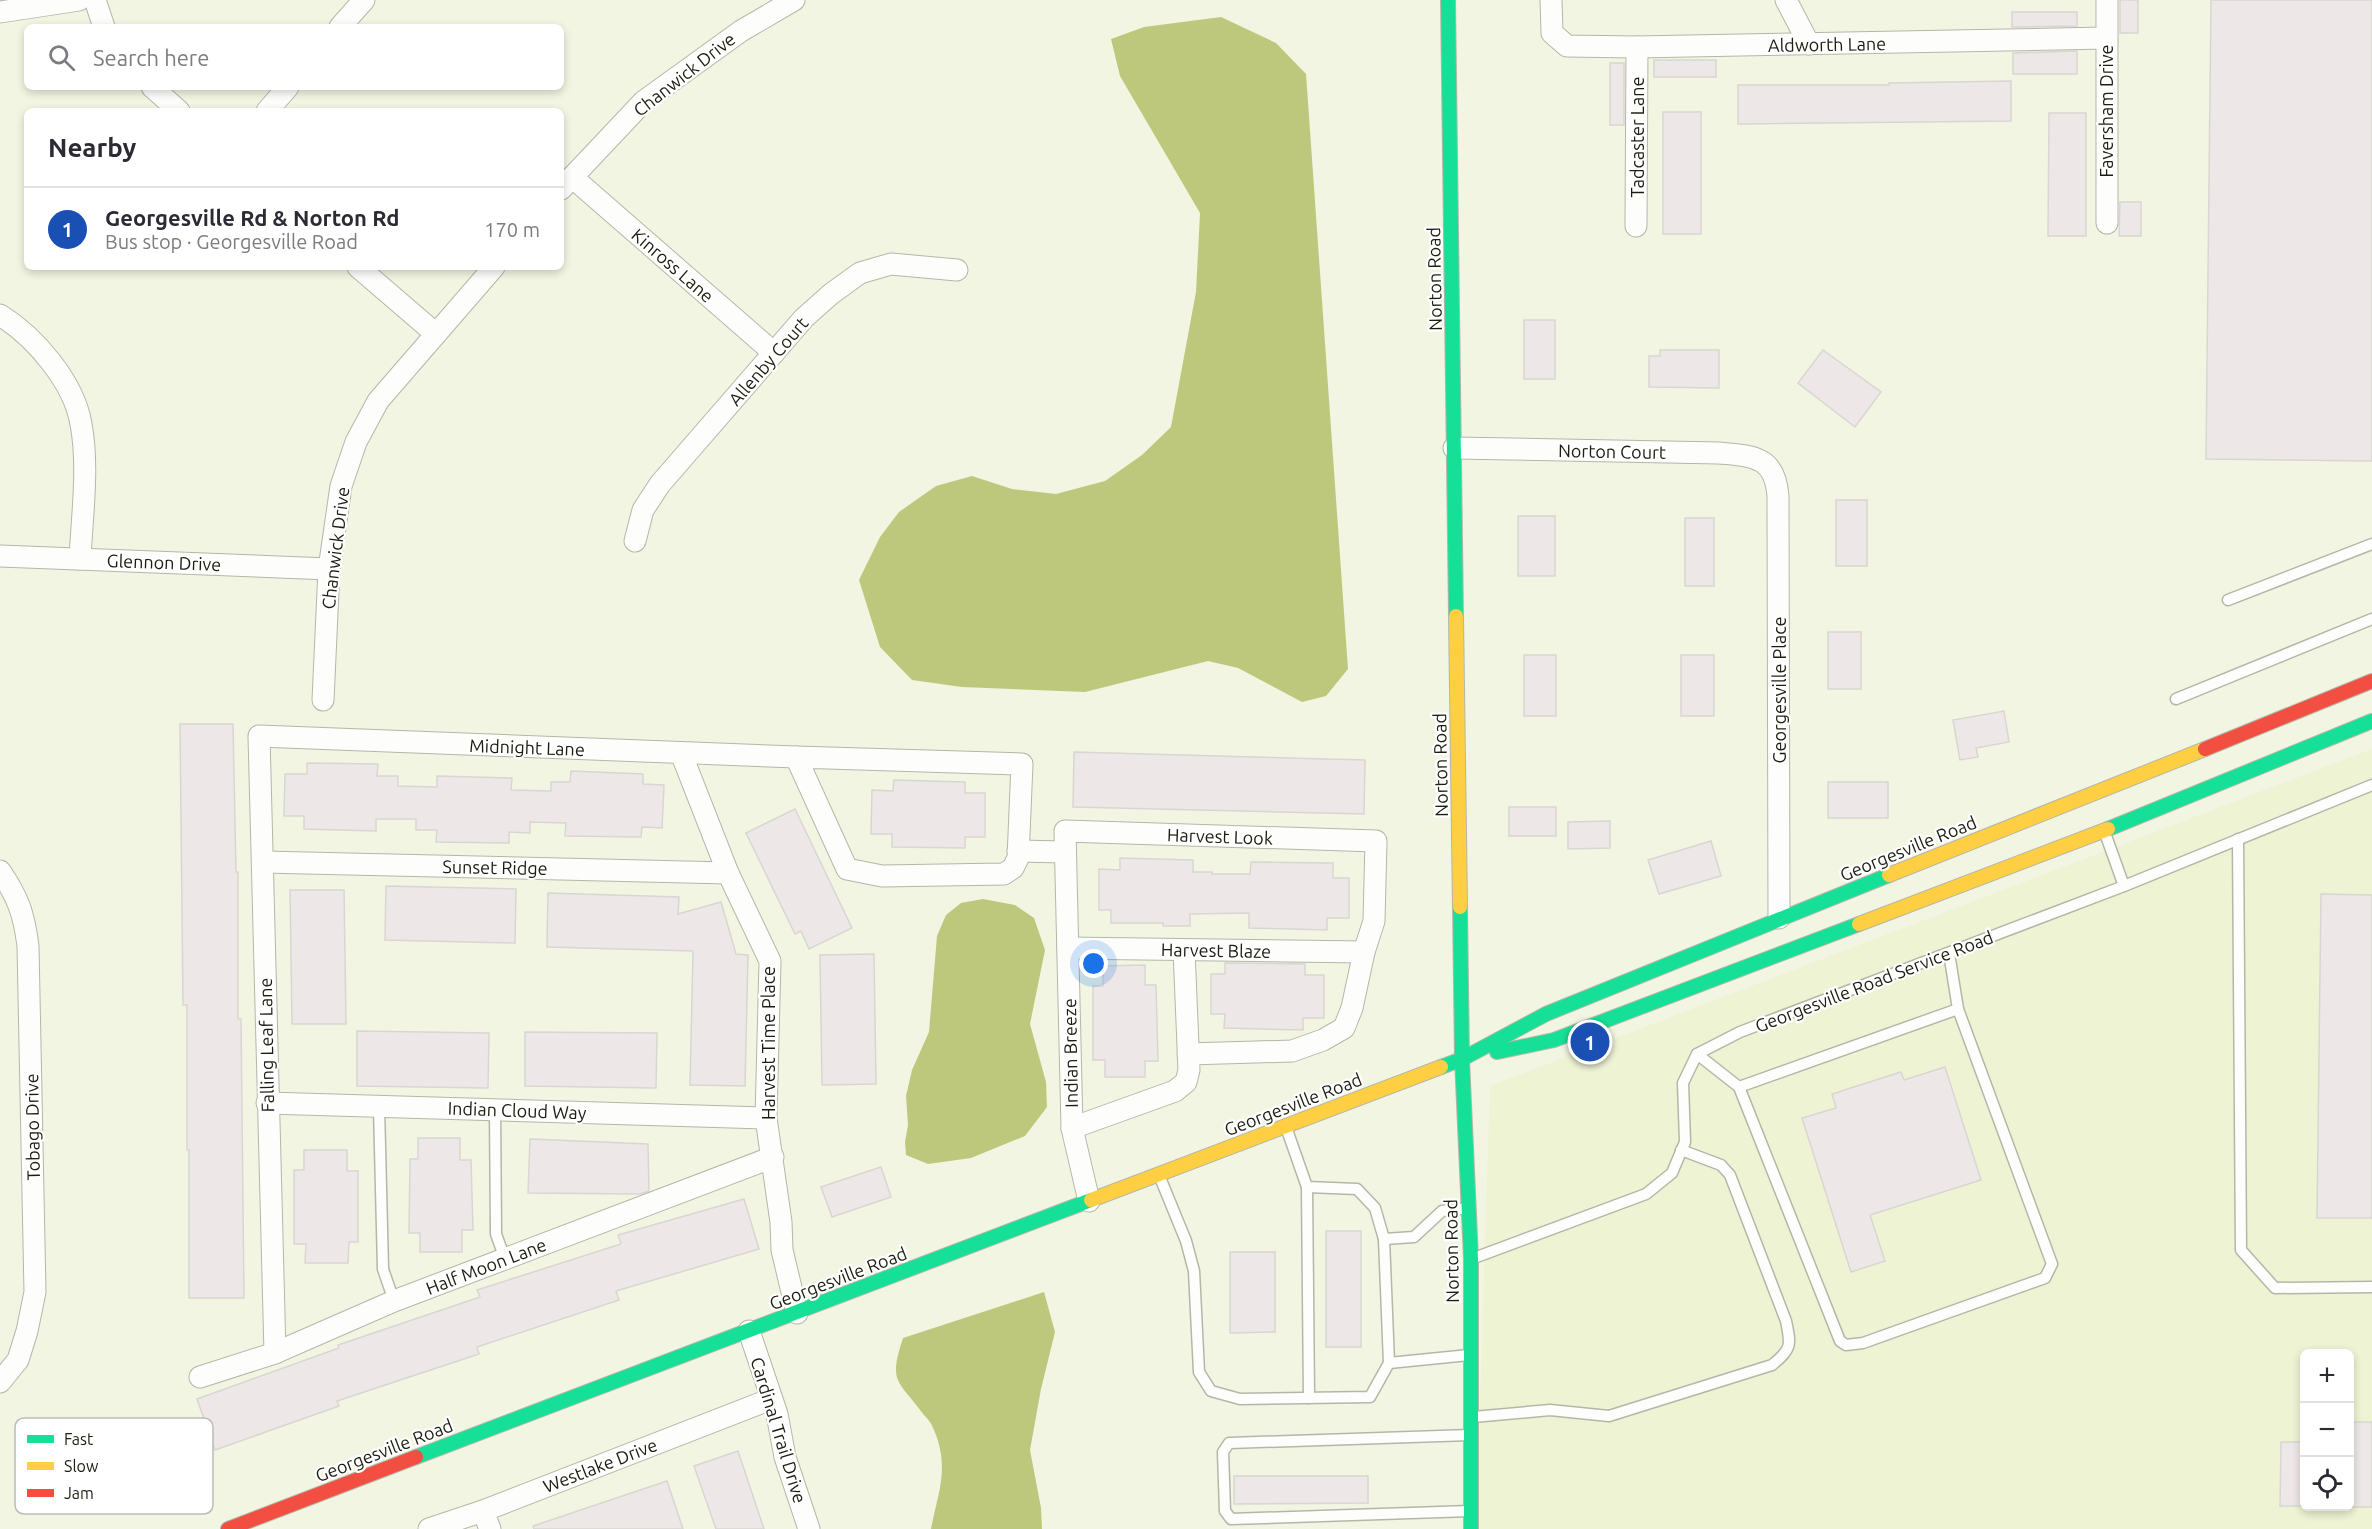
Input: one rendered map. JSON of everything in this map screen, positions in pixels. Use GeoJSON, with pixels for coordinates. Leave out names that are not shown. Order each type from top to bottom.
{"type":"FeatureCollection","features":[{"type":"Feature","properties":{"kind":"main road","name":"Norton Road"},"geometry":{"type":"LineString","coordinates":[[1448,0],[1462,1059],[1471,1259],[1472,1529]]}},
{"type":"Feature","properties":{"kind":"main road","name":"Georgesville Road"},"geometry":{"type":"LineString","coordinates":[[228,1529],[254,1524],[749,1331],[1462,1059],[1546,1014],[1779,918],[2097,793],[2372,681]]}},
{"type":"Feature","properties":{"kind":"main road","name":"Georgesville Road"},"geometry":{"type":"LineString","coordinates":[[1462,1059],[1554,1040],[2104,831],[2372,721]]}},
{"type":"Feature","properties":{"kind":"street"},"geometry":{"type":"LineString","coordinates":[[0,12],[79,0]]}},
{"type":"Feature","properties":{"kind":"street"},"geometry":{"type":"LineString","coordinates":[[95,0],[103,24]]}},
{"type":"Feature","properties":{"kind":"street"},"geometry":{"type":"LineString","coordinates":[[343,24],[364,0]]}},
{"type":"Feature","properties":{"kind":"street","name":"Chanwick Drive"},"geometry":{"type":"LineString","coordinates":[[566,183],[644,101],[741,31],[794,0]]}},
{"type":"Feature","properties":{"kind":"street","name":"Aldworth Lane"},"geometry":{"type":"LineString","coordinates":[[1551,0],[1552,33],[1567,46],[1637,47],[2106,38]]}},
{"type":"Feature","properties":{"kind":"street"},"geometry":{"type":"LineString","coordinates":[[1786,0],[1809,44]]}},
{"type":"Feature","properties":{"kind":"street","name":"Faversham Drive"},"geometry":{"type":"LineString","coordinates":[[2107,0],[2107,223]]}},
{"type":"Feature","properties":{"kind":"street","name":"Tadcaster Lane"},"geometry":{"type":"LineString","coordinates":[[1636,226],[1637,47]]}},
{"type":"Feature","properties":{"kind":"street"},"geometry":{"type":"LineString","coordinates":[[155,90],[176,108]]}},
{"type":"Feature","properties":{"kind":"street"},"geometry":{"type":"LineString","coordinates":[[270,108],[285,90]]}},
{"type":"Feature","properties":{"kind":"street","name":"Kinross Lane"},"geometry":{"type":"LineString","coordinates":[[566,183],[774,353]]}},
{"type":"Feature","properties":{"kind":"street","name":"Allenby Court"},"geometry":{"type":"LineString","coordinates":[[635,541],[643,510],[660,484],[804,318],[831,294],[860,273],[891,264],[957,270]]}},
{"type":"Feature","properties":{"kind":"street"},"geometry":{"type":"LineString","coordinates":[[361,270],[436,334]]}},
{"type":"Feature","properties":{"kind":"street","name":"Chanwick Drive"},"geometry":{"type":"LineString","coordinates":[[323,700],[329,569],[341,486],[356,442],[378,401],[491,270]]}},
{"type":"Feature","properties":{"kind":"street"},"geometry":{"type":"LineString","coordinates":[[0,315],[13,323],[37,345],[57,369],[81,422],[84,453],[80,559]]}},
{"type":"Feature","properties":{"kind":"street","name":"Norton Court"},"geometry":{"type":"LineString","coordinates":[[1454,448],[1719,453],[1757,458],[1767,465]]}},
{"type":"Feature","properties":{"kind":"street","name":"Georgesville Place"},"geometry":{"type":"LineString","coordinates":[[1767,465],[1777,479],[1778,496],[1779,918]]}},
{"type":"Feature","properties":{"kind":"street","name":"Glennon Drive"},"geometry":{"type":"LineString","coordinates":[[0,556],[329,569]]}},
{"type":"Feature","properties":{"kind":"street","name":"Midnight Lane"},"geometry":{"type":"LineString","coordinates":[[259,736],[1022,764],[1018,851]]}},
{"type":"Feature","properties":{"kind":"street","name":"Falling Leaf Lane"},"geometry":{"type":"LineString","coordinates":[[259,736],[275,1353]]}},
{"type":"Feature","properties":{"kind":"street","name":"Harvest Time Place"},"geometry":{"type":"LineString","coordinates":[[681,753],[728,873],[770,961],[766,1118],[781,1222],[782,1250],[797,1313]]}},
{"type":"Feature","properties":{"kind":"street"},"geometry":{"type":"LineString","coordinates":[[796,757],[847,868],[882,876],[1004,874],[1013,868],[1018,858],[1018,851],[1065,842]]}},
{"type":"Feature","properties":{"kind":"street","name":"Harvest Look"},"geometry":{"type":"LineString","coordinates":[[1065,842],[1376,841],[1374,921],[1364,952]]}},
{"type":"Feature","properties":{"kind":"street","name":"Indian Breeze"},"geometry":{"type":"LineString","coordinates":[[1065,842],[1072,1128],[1089,1201]]}},
{"type":"Feature","properties":{"kind":"street","name":"Sunset Ridge"},"geometry":{"type":"LineString","coordinates":[[263,862],[728,873]]}},
{"type":"Feature","properties":{"kind":"street","name":"Tobago Drive"},"geometry":{"type":"LineString","coordinates":[[0,871],[14,890],[24,916],[28,946],[35,1292],[18,1360],[0,1382]]}},
{"type":"Feature","properties":{"kind":"street","name":"Harvest Blaze"},"geometry":{"type":"LineString","coordinates":[[1068,948],[1364,952]]}},
{"type":"Feature","properties":{"kind":"street"},"geometry":{"type":"LineString","coordinates":[[1072,1128],[1174,1091],[1186,1083],[1188,1054],[1184,950]]}},
{"type":"Feature","properties":{"kind":"street"},"geometry":{"type":"LineString","coordinates":[[1188,1054],[1292,1051],[1323,1040],[1344,1028],[1352,1008],[1364,952]]}},
{"type":"Feature","properties":{"kind":"street","name":"Indian Cloud Way"},"geometry":{"type":"LineString","coordinates":[[267,1103],[766,1118]]}},
{"type":"Feature","properties":{"kind":"street","name":"Half Moon Lane"},"geometry":{"type":"LineString","coordinates":[[200,1377],[275,1353],[394,1301],[773,1157]]}},
{"type":"Feature","properties":{"kind":"street","name":"Cardinal Trail Drive"},"geometry":{"type":"LineString","coordinates":[[749,1331],[777,1414],[785,1457],[809,1529]]}},
{"type":"Feature","properties":{"kind":"street","name":"Westlake Drive"},"geometry":{"type":"LineString","coordinates":[[429,1529],[487,1520],[771,1399]]}},
{"type":"Feature","properties":{"kind":"lane"},"geometry":{"type":"LineString","coordinates":[[2228,600],[2372,544]]}},
{"type":"Feature","properties":{"kind":"lane"},"geometry":{"type":"LineString","coordinates":[[2176,699],[2372,619]]}},
{"type":"Feature","properties":{"kind":"lane","name":"Georgesville Road Service Road"},"geometry":{"type":"LineString","coordinates":[[1697,1054],[1740,1032],[2124,886],[2372,785]]}},
{"type":"Feature","properties":{"kind":"lane"},"geometry":{"type":"LineString","coordinates":[[2104,831],[2124,886]]}},
{"type":"Feature","properties":{"kind":"lane"},"geometry":{"type":"LineString","coordinates":[[2238,840],[2241,1250],[2275,1287],[2372,1287]]}},
{"type":"Feature","properties":{"kind":"lane"},"geometry":{"type":"LineString","coordinates":[[1471,1259],[1646,1194],[1672,1173],[1684,1142],[1683,1083],[1697,1054],[1739,1088],[1840,1341],[1853,1346],[1873,1340],[2044,1278],[2052,1264],[1958,1008],[1949,953]]}},
{"type":"Feature","properties":{"kind":"lane"},"geometry":{"type":"LineString","coordinates":[[1739,1088],[1958,1008]]}},
{"type":"Feature","properties":{"kind":"lane"},"geometry":{"type":"LineString","coordinates":[[379,1107],[383,1269],[394,1301]]}},
{"type":"Feature","properties":{"kind":"lane"},"geometry":{"type":"LineString","coordinates":[[495,1109],[496,1234],[505,1259]]}},
{"type":"Feature","properties":{"kind":"lane"},"geometry":{"type":"LineString","coordinates":[[1286,1126],[1308,1187],[1309,1398]]}},
{"type":"Feature","properties":{"kind":"lane"},"geometry":{"type":"LineString","coordinates":[[1470,1418],[1550,1410],[1609,1416],[1773,1365],[1785,1355],[1791,1342],[1786,1321],[1730,1175],[1721,1165],[1681,1150]]}},
{"type":"Feature","properties":{"kind":"lane"},"geometry":{"type":"LineString","coordinates":[[1158,1175],[1186,1241],[1194,1271],[1199,1372],[1211,1390],[1240,1399],[1370,1397],[1389,1363],[1384,1239],[1375,1208],[1357,1189],[1308,1187]]}},
{"type":"Feature","properties":{"kind":"lane"},"geometry":{"type":"LineString","coordinates":[[1384,1239],[1413,1237],[1443,1211],[1468,1208]]}},
{"type":"Feature","properties":{"kind":"lane"},"geometry":{"type":"LineString","coordinates":[[1389,1363],[1470,1355]]}},
{"type":"Feature","properties":{"kind":"lane"},"geometry":{"type":"LineString","coordinates":[[1470,1435],[1229,1443],[1223,1452],[1225,1511],[1231,1519],[1471,1511]]}},
{"type":"Feature","properties":{"kind":"shaded area"},"geometry":{"type":"Polygon","coordinates":[[[1221,17],[1276,43],[1306,74],[1348,669],[1326,696],[1302,702],[1238,668],[1208,661],[1085,692],[962,687],[912,680],[880,647],[859,580],[880,537],[899,512],[936,486],[972,476],[1012,489],[1056,494],[1105,481],[1142,455],[1171,427],[1196,292],[1200,213],[1120,76],[1111,39],[1144,27],[1221,17]]]}},
{"type":"Feature","properties":{"kind":"shaded area"},"geometry":{"type":"Polygon","coordinates":[[[2372,749],[2372,1529],[1476,1529],[1490,1086],[2372,749]]]}},
{"type":"Feature","properties":{"kind":"shaded area"},"geometry":{"type":"Polygon","coordinates":[[[983,899],[1015,905],[1034,918],[1045,950],[1030,1024],[1046,1082],[1047,1107],[1025,1136],[971,1158],[928,1164],[906,1155],[905,1142],[908,1125],[906,1096],[912,1070],[929,1032],[937,936],[946,915],[961,903],[983,899]]]}},
{"type":"Feature","properties":{"kind":"shaded area"},"geometry":{"type":"Polygon","coordinates":[[[1044,1292],[1055,1332],[1041,1389],[1030,1450],[1041,1508],[1042,1529],[931,1529],[941,1480],[941,1456],[932,1426],[898,1380],[896,1364],[903,1338],[1044,1292]]]}},
{"type":"Feature","properties":{"kind":"building"},"geometry":{"type":"Polygon","coordinates":[[[2120,0],[2138,0],[2138,33],[2120,33],[2120,0]]]}},
{"type":"Feature","properties":{"kind":"building"},"geometry":{"type":"Polygon","coordinates":[[[2211,0],[2372,0],[2372,461],[2206,459],[2211,0]]]}},
{"type":"Feature","properties":{"kind":"building"},"geometry":{"type":"Polygon","coordinates":[[[2012,12],[2077,12],[2077,26],[2012,27],[2012,12]]]}},
{"type":"Feature","properties":{"kind":"building"},"geometry":{"type":"Polygon","coordinates":[[[2077,51],[2077,74],[2013,74],[2013,53],[2077,51]]]}},
{"type":"Feature","properties":{"kind":"building"},"geometry":{"type":"Polygon","coordinates":[[[1654,60],[1716,60],[1716,77],[1654,77],[1654,60]]]}},
{"type":"Feature","properties":{"kind":"building"},"geometry":{"type":"Polygon","coordinates":[[[1610,63],[1624,63],[1624,125],[1610,125],[1610,63]]]}},
{"type":"Feature","properties":{"kind":"building"},"geometry":{"type":"Polygon","coordinates":[[[2011,81],[2011,121],[1738,124],[1738,85],[1889,85],[1889,83],[2011,81]]]}},
{"type":"Feature","properties":{"kind":"building"},"geometry":{"type":"Polygon","coordinates":[[[1663,112],[1701,112],[1701,234],[1663,234],[1663,112]]]}},
{"type":"Feature","properties":{"kind":"building"},"geometry":{"type":"Polygon","coordinates":[[[2049,113],[2086,113],[2086,236],[2048,236],[2049,113]]]}},
{"type":"Feature","properties":{"kind":"building"},"geometry":{"type":"Polygon","coordinates":[[[2120,202],[2141,202],[2141,236],[2119,236],[2120,202]]]}},
{"type":"Feature","properties":{"kind":"building"},"geometry":{"type":"Polygon","coordinates":[[[1524,320],[1555,320],[1555,379],[1524,379],[1524,320]]]}},
{"type":"Feature","properties":{"kind":"building"},"geometry":{"type":"Polygon","coordinates":[[[1660,350],[1719,350],[1719,388],[1649,387],[1649,356],[1660,356],[1660,350]]]}},
{"type":"Feature","properties":{"kind":"building"},"geometry":{"type":"Polygon","coordinates":[[[1823,350],[1881,392],[1855,427],[1798,383],[1823,350]]]}},
{"type":"Feature","properties":{"kind":"building"},"geometry":{"type":"Polygon","coordinates":[[[1836,500],[1867,500],[1867,566],[1836,566],[1836,500]]]}},
{"type":"Feature","properties":{"kind":"building"},"geometry":{"type":"Polygon","coordinates":[[[1518,516],[1555,516],[1555,576],[1518,576],[1518,516]]]}},
{"type":"Feature","properties":{"kind":"building"},"geometry":{"type":"Polygon","coordinates":[[[1685,518],[1714,518],[1714,586],[1685,586],[1685,518]]]}},
{"type":"Feature","properties":{"kind":"building"},"geometry":{"type":"Polygon","coordinates":[[[1828,632],[1861,632],[1861,689],[1828,689],[1828,632]]]}},
{"type":"Feature","properties":{"kind":"building"},"geometry":{"type":"Polygon","coordinates":[[[1524,655],[1556,655],[1556,716],[1524,716],[1524,655]]]}},
{"type":"Feature","properties":{"kind":"building"},"geometry":{"type":"Polygon","coordinates":[[[1681,655],[1714,655],[1714,716],[1681,716],[1681,655]]]}},
{"type":"Feature","properties":{"kind":"building"},"geometry":{"type":"Polygon","coordinates":[[[2004,711],[2009,742],[1976,748],[1978,757],[1960,760],[1953,720],[2004,711]]]}},
{"type":"Feature","properties":{"kind":"building"},"geometry":{"type":"Polygon","coordinates":[[[180,724],[233,724],[236,872],[238,872],[238,1019],[241,1019],[244,1298],[189,1298],[187,1005],[183,1005],[180,724]]]}},
{"type":"Feature","properties":{"kind":"building"},"geometry":{"type":"Polygon","coordinates":[[[1074,752],[1365,760],[1364,814],[1073,807],[1074,752]]]}},
{"type":"Feature","properties":{"kind":"building"},"geometry":{"type":"Polygon","coordinates":[[[307,763],[378,764],[377,776],[398,776],[398,786],[437,787],[437,776],[512,778],[511,790],[551,791],[551,782],[570,782],[571,771],[643,774],[643,784],[664,785],[662,828],[642,827],[641,837],[565,836],[566,823],[530,822],[530,833],[509,832],[509,843],[436,842],[437,830],[416,830],[416,819],[376,819],[376,831],[304,829],[304,816],[284,816],[285,774],[307,774],[307,763]]]}},
{"type":"Feature","properties":{"kind":"building"},"geometry":{"type":"Polygon","coordinates":[[[894,780],[965,782],[965,793],[985,793],[985,837],[965,837],[965,848],[892,847],[892,834],[871,834],[872,790],[893,791],[894,780]]]}},
{"type":"Feature","properties":{"kind":"building"},"geometry":{"type":"Polygon","coordinates":[[[1828,782],[1888,782],[1888,818],[1828,818],[1828,782]]]}},
{"type":"Feature","properties":{"kind":"building"},"geometry":{"type":"Polygon","coordinates":[[[1509,807],[1556,807],[1556,836],[1509,836],[1509,807]]]}},
{"type":"Feature","properties":{"kind":"building"},"geometry":{"type":"Polygon","coordinates":[[[795,809],[852,928],[809,949],[801,931],[795,934],[746,833],[795,809]]]}},
{"type":"Feature","properties":{"kind":"building"},"geometry":{"type":"Polygon","coordinates":[[[1610,821],[1610,848],[1568,849],[1568,822],[1610,821]]]}},
{"type":"Feature","properties":{"kind":"building"},"geometry":{"type":"Polygon","coordinates":[[[1711,841],[1721,876],[1659,894],[1648,860],[1711,841]]]}},
{"type":"Feature","properties":{"kind":"building"},"geometry":{"type":"Polygon","coordinates":[[[1120,858],[1193,860],[1193,872],[1212,872],[1212,874],[1250,874],[1251,862],[1333,863],[1333,878],[1349,878],[1349,918],[1327,918],[1327,930],[1249,928],[1249,913],[1190,914],[1190,926],[1163,926],[1163,923],[1111,923],[1111,910],[1099,910],[1099,869],[1120,870],[1120,858]]]}},
{"type":"Feature","properties":{"kind":"building"},"geometry":{"type":"Polygon","coordinates":[[[386,886],[516,889],[515,943],[385,940],[386,886]]]}},
{"type":"Feature","properties":{"kind":"building"},"geometry":{"type":"Polygon","coordinates":[[[290,890],[344,890],[346,1024],[292,1024],[290,890]]]}},
{"type":"Feature","properties":{"kind":"building"},"geometry":{"type":"Polygon","coordinates":[[[548,893],[679,897],[678,914],[721,902],[736,954],[748,955],[745,1086],[690,1085],[693,951],[547,947],[548,893]]]}},
{"type":"Feature","properties":{"kind":"building"},"geometry":{"type":"Polygon","coordinates":[[[2321,894],[2372,895],[2372,1218],[2317,1218],[2321,894]]]}},
{"type":"Feature","properties":{"kind":"building"},"geometry":{"type":"Polygon","coordinates":[[[874,954],[876,1084],[822,1085],[820,955],[874,954]]]}},
{"type":"Feature","properties":{"kind":"building"},"geometry":{"type":"Polygon","coordinates":[[[1225,963],[1305,964],[1305,975],[1324,975],[1324,1018],[1303,1018],[1303,1030],[1224,1028],[1225,1014],[1211,1014],[1211,974],[1225,974],[1225,963]]]}},
{"type":"Feature","properties":{"kind":"building"},"geometry":{"type":"Polygon","coordinates":[[[1145,965],[1145,985],[1156,985],[1158,1061],[1145,1061],[1145,1077],[1105,1077],[1105,1060],[1093,1060],[1093,986],[1103,986],[1103,966],[1145,965]]]}},
{"type":"Feature","properties":{"kind":"building"},"geometry":{"type":"Polygon","coordinates":[[[357,1031],[489,1033],[488,1088],[357,1086],[357,1031]]]}},
{"type":"Feature","properties":{"kind":"building"},"geometry":{"type":"Polygon","coordinates":[[[525,1032],[657,1033],[656,1088],[525,1086],[525,1032]]]}},
{"type":"Feature","properties":{"kind":"building"},"geometry":{"type":"Polygon","coordinates":[[[1945,1067],[1981,1180],[1870,1215],[1885,1261],[1851,1272],[1802,1118],[1836,1108],[1832,1094],[1901,1072],[1904,1080],[1945,1067]]]}},
{"type":"Feature","properties":{"kind":"building"},"geometry":{"type":"Polygon","coordinates":[[[418,1138],[460,1138],[460,1160],[471,1160],[473,1230],[462,1230],[462,1252],[420,1252],[420,1233],[409,1233],[410,1159],[418,1159],[418,1138]]]}},
{"type":"Feature","properties":{"kind":"building"},"geometry":{"type":"Polygon","coordinates":[[[530,1139],[648,1144],[649,1191],[640,1194],[528,1193],[530,1139]]]}},
{"type":"Feature","properties":{"kind":"building"},"geometry":{"type":"Polygon","coordinates":[[[304,1150],[347,1150],[347,1171],[358,1171],[358,1242],[349,1242],[348,1263],[305,1263],[306,1244],[294,1244],[294,1170],[304,1170],[304,1150]]]}},
{"type":"Feature","properties":{"kind":"building"},"geometry":{"type":"Polygon","coordinates":[[[881,1167],[891,1197],[832,1217],[821,1187],[881,1167]]]}},
{"type":"Feature","properties":{"kind":"building"},"geometry":{"type":"Polygon","coordinates":[[[744,1199],[759,1249],[616,1291],[619,1300],[477,1347],[479,1354],[337,1401],[339,1406],[215,1450],[213,1418],[204,1418],[197,1399],[339,1348],[338,1345],[480,1297],[477,1290],[621,1244],[618,1235],[744,1199]]]}},
{"type":"Feature","properties":{"kind":"building"},"geometry":{"type":"Polygon","coordinates":[[[1326,1231],[1361,1231],[1361,1347],[1326,1347],[1326,1231]]]}},
{"type":"Feature","properties":{"kind":"building"},"geometry":{"type":"Polygon","coordinates":[[[1230,1252],[1275,1252],[1275,1332],[1230,1333],[1230,1252]]]}},
{"type":"Feature","properties":{"kind":"building"},"geometry":{"type":"Polygon","coordinates":[[[2354,1422],[2372,1422],[2372,1507],[2354,1507],[2354,1422]]]}},
{"type":"Feature","properties":{"kind":"building"},"geometry":{"type":"Polygon","coordinates":[[[2281,1442],[2300,1442],[2300,1506],[2280,1506],[2281,1442]]]}},
{"type":"Feature","properties":{"kind":"building"},"geometry":{"type":"Polygon","coordinates":[[[738,1451],[764,1529],[716,1529],[694,1466],[738,1451]]]}},
{"type":"Feature","properties":{"kind":"building"},"geometry":{"type":"Polygon","coordinates":[[[1234,1476],[1368,1476],[1368,1503],[1234,1504],[1234,1476]]]}},
{"type":"Feature","properties":{"kind":"building"},"geometry":{"type":"Polygon","coordinates":[[[667,1481],[683,1529],[534,1529],[533,1526],[667,1481]]]}},
{"type":"Feature","properties":{"kind":"traffic: fast"},"geometry":{"type":"LineString","coordinates":[[1448,0],[1456,616]]}},
{"type":"Feature","properties":{"kind":"traffic: fast"},"geometry":{"type":"LineString","coordinates":[[2108,829],[2372,721]]}},
{"type":"Feature","properties":{"kind":"traffic: fast"},"geometry":{"type":"LineString","coordinates":[[1441,1067],[1462,1059],[1546,1014],[1889,875]]}},
{"type":"Feature","properties":{"kind":"traffic: fast"},"geometry":{"type":"LineString","coordinates":[[1460,907],[1462,1059],[1471,1259],[1471,1529]]}},
{"type":"Feature","properties":{"kind":"traffic: fast"},"geometry":{"type":"LineString","coordinates":[[1497,1052],[1554,1040],[1859,924]]}},
{"type":"Feature","properties":{"kind":"traffic: fast"},"geometry":{"type":"LineString","coordinates":[[416,1457],[1091,1200]]}},
{"type":"Feature","properties":{"kind":"traffic: slow"},"geometry":{"type":"LineString","coordinates":[[1456,616],[1460,907]]}},
{"type":"Feature","properties":{"kind":"traffic: slow"},"geometry":{"type":"LineString","coordinates":[[1889,875],[2205,749]]}},
{"type":"Feature","properties":{"kind":"traffic: slow"},"geometry":{"type":"LineString","coordinates":[[1859,924],[2108,829]]}},
{"type":"Feature","properties":{"kind":"traffic: slow"},"geometry":{"type":"LineString","coordinates":[[1091,1200],[1441,1067]]}},
{"type":"Feature","properties":{"kind":"traffic: jam"},"geometry":{"type":"LineString","coordinates":[[2205,749],[2372,681]]}},
{"type":"Feature","properties":{"kind":"traffic: jam"},"geometry":{"type":"LineString","coordinates":[[228,1529],[416,1457]]}},
{"type":"Feature","properties":{"kind":"place","name":"Georgesville Rd & Norton Rd"},"geometry":{"type":"Point","coordinates":[1590,1042]}}]}
